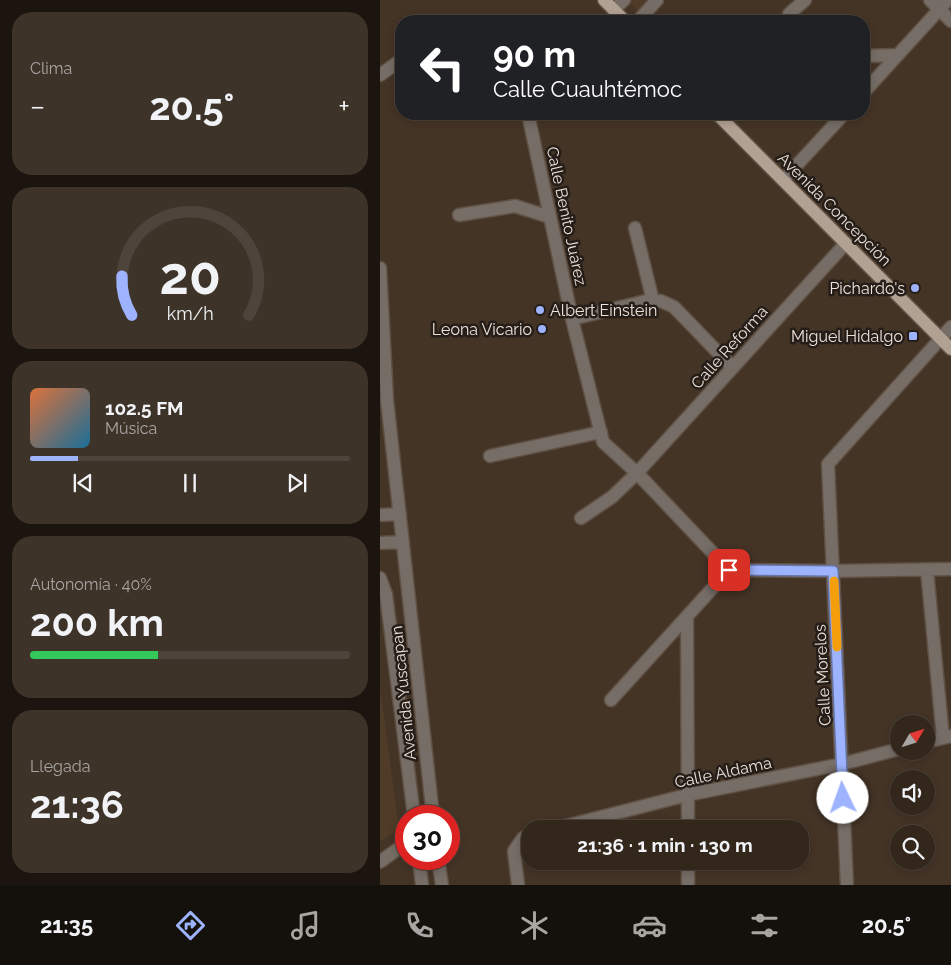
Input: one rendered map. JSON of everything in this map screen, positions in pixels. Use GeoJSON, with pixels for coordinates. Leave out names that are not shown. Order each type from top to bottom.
{"type":"FeatureCollection","features":[{"type":"Feature","properties":{"kind":"main road"},"geometry":{"type":"LineString","coordinates":[[604,0],[619,15]]}},
{"type":"Feature","properties":{"kind":"main road","name":"Avenida Concepción"},"geometry":{"type":"LineString","coordinates":[[723,120],[951,349]]}},
{"type":"Feature","properties":{"kind":"street"},"geometry":{"type":"LineString","coordinates":[[614,10],[624,0]]}},
{"type":"Feature","properties":{"kind":"street"},"geometry":{"type":"LineString","coordinates":[[643,15],[657,0]]}},
{"type":"Feature","properties":{"kind":"street"},"geometry":{"type":"LineString","coordinates":[[789,15],[805,0]]}},
{"type":"Feature","properties":{"kind":"street"},"geometry":{"type":"LineString","coordinates":[[930,0],[944,5],[951,20]]}},
{"type":"Feature","properties":{"kind":"street"},"geometry":{"type":"LineString","coordinates":[[870,85],[944,5]]}},
{"type":"Feature","properties":{"kind":"street"},"geometry":{"type":"LineString","coordinates":[[870,56],[898,54]]}},
{"type":"Feature","properties":{"kind":"street"},"geometry":{"type":"LineString","coordinates":[[380,75],[395,64]]}},
{"type":"Feature","properties":{"kind":"street","name":"Calle Benito Juárez"},"geometry":{"type":"LineString","coordinates":[[529,120],[572,319],[603,442],[638,473],[729,570]]}},
{"type":"Feature","properties":{"kind":"street"},"geometry":{"type":"LineString","coordinates":[[783,180],[833,120]]}},
{"type":"Feature","properties":{"kind":"street"},"geometry":{"type":"LineString","coordinates":[[459,215],[515,206],[550,217]]}},
{"type":"Feature","properties":{"kind":"street"},"geometry":{"type":"LineString","coordinates":[[635,228],[653,301]]}},
{"type":"Feature","properties":{"kind":"street","name":"Calle Reforma"},"geometry":{"type":"LineString","coordinates":[[581,518],[612,497],[638,473],[846,243]]}},
{"type":"Feature","properties":{"kind":"street","name":"Avenida Yuscapan"},"geometry":{"type":"LineString","coordinates":[[380,268],[383,400],[400,514],[432,805]]}},
{"type":"Feature","properties":{"kind":"street"},"geometry":{"type":"LineString","coordinates":[[572,319],[646,301],[660,301],[674,308],[732,367]]}},
{"type":"Feature","properties":{"kind":"street"},"geometry":{"type":"LineString","coordinates":[[941,339],[951,327]]}},
{"type":"Feature","properties":{"kind":"street","name":"Calle Morelos"},"geometry":{"type":"LineString","coordinates":[[847,885],[828,464],[941,339]]}},
{"type":"Feature","properties":{"kind":"street"},"geometry":{"type":"LineString","coordinates":[[490,456],[600,432]]}},
{"type":"Feature","properties":{"kind":"street"},"geometry":{"type":"LineString","coordinates":[[380,515],[400,514]]}},
{"type":"Feature","properties":{"kind":"street"},"geometry":{"type":"LineString","coordinates":[[380,543],[403,542]]}},
{"type":"Feature","properties":{"kind":"street"},"geometry":{"type":"LineString","coordinates":[[611,700],[729,570],[951,569]]}},
{"type":"Feature","properties":{"kind":"street"},"geometry":{"type":"LineString","coordinates":[[927,570],[947,737]]}},
{"type":"Feature","properties":{"kind":"street","name":"Avenida Yuscapan"},"geometry":{"type":"LineString","coordinates":[[380,578],[386,594],[413,805]]}},
{"type":"Feature","properties":{"kind":"street"},"geometry":{"type":"LineString","coordinates":[[687,617],[688,820]]}},
{"type":"Feature","properties":{"kind":"street","name":"Calle Aldama"},"geometry":{"type":"LineString","coordinates":[[589,820],[687,795],[842,764],[890,751]]}},
{"type":"Feature","properties":{"kind":"street"},"geometry":{"type":"LineString","coordinates":[[518,885],[514,852],[521,841]]}},
{"type":"Feature","properties":{"kind":"street"},"geometry":{"type":"LineString","coordinates":[[380,862],[395,851]]}},
{"type":"Feature","properties":{"kind":"street"},"geometry":{"type":"LineString","coordinates":[[420,870],[422,885]]}},
{"type":"Feature","properties":{"kind":"street"},"geometry":{"type":"LineString","coordinates":[[440,870],[442,885]]}},
{"type":"Feature","properties":{"kind":"street"},"geometry":{"type":"LineString","coordinates":[[688,870],[688,885]]}},
{"type":"Feature","properties":{"kind":"shaded area"},"geometry":{"type":"Polygon","coordinates":[[[627,0],[648,0],[638,11],[627,0]]]}},
{"type":"Feature","properties":{"kind":"shaded area"},"geometry":{"type":"Polygon","coordinates":[[[380,686],[396,805],[395,832],[380,842],[380,686]]]}},
{"type":"Feature","properties":{"kind":"slow traffic"},"geometry":{"type":"LineString","coordinates":[[834,581],[837,647]]}},
{"type":"Feature","properties":{"kind":"place","name":"Pichardo's"},"geometry":{"type":"Point","coordinates":[915,288]}},
{"type":"Feature","properties":{"kind":"place","name":"Albert Einstein"},"geometry":{"type":"Point","coordinates":[540,310]}},
{"type":"Feature","properties":{"kind":"place","name":"Leona Vicario"},"geometry":{"type":"Point","coordinates":[542,329]}},
{"type":"Feature","properties":{"kind":"place","name":"Miguel Hidalgo"},"geometry":{"type":"Point","coordinates":[913,336]}},
{"type":"Feature","properties":{"kind":"route"},"geometry":{"type":"LineString","coordinates":[[729,570],[833,571],[843,798]]}}]}
